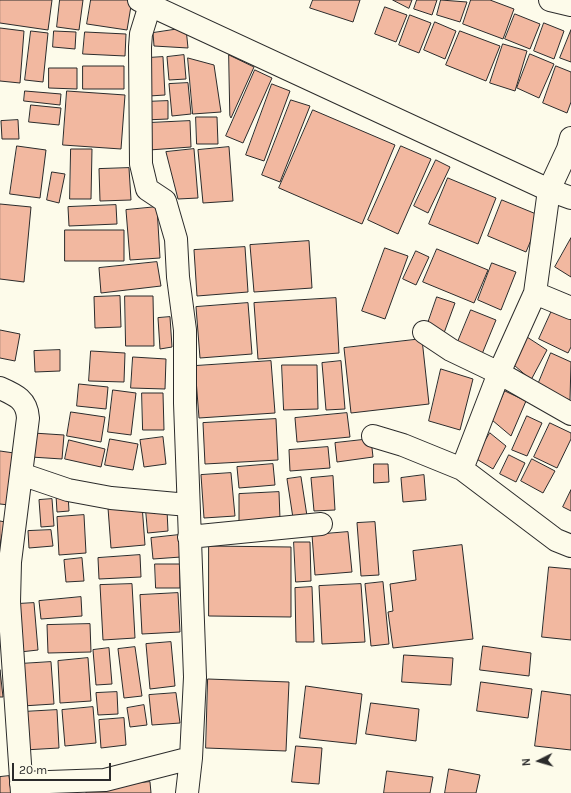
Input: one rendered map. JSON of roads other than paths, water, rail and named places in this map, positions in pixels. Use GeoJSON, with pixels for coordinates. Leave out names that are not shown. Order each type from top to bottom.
{"type":"FeatureCollection","features":[{"type":"Feature","properties":{"kind":"street"},"geometry":{"type":"LineString","coordinates":[[550,0],[571,5]]}},
{"type":"Feature","properties":{"kind":"street"},"geometry":{"type":"LineString","coordinates":[[187,793],[191,758],[195,677],[185,403],[185,330],[178,276],[176,239],[165,202],[147,189],[141,164],[140,47],[145,2],[549,190],[571,198]]}},
{"type":"Feature","properties":{"kind":"street"},"geometry":{"type":"LineString","coordinates":[[462,469],[499,373],[535,293],[549,190],[568,149],[571,138]]}},
{"type":"Feature","properties":{"kind":"street"},"geometry":{"type":"LineString","coordinates":[[535,293],[571,308]]}},
{"type":"Feature","properties":{"kind":"street"},"geometry":{"type":"LineString","coordinates":[[424,332],[451,350],[499,373],[571,414]]}},
{"type":"Feature","properties":{"kind":"street"},"geometry":{"type":"LineString","coordinates":[[0,388],[17,395],[22,399],[28,411],[5,602],[21,788],[104,780],[191,758]]}},
{"type":"Feature","properties":{"kind":"street"},"geometry":{"type":"LineString","coordinates":[[372,436],[403,445],[462,469],[556,540],[571,546]]}},
{"type":"Feature","properties":{"kind":"street"},"geometry":{"type":"LineString","coordinates":[[21,474],[68,490],[111,498],[188,505]]}},
{"type":"Feature","properties":{"kind":"street"},"geometry":{"type":"LineString","coordinates":[[189,538],[321,524]]}}]}
